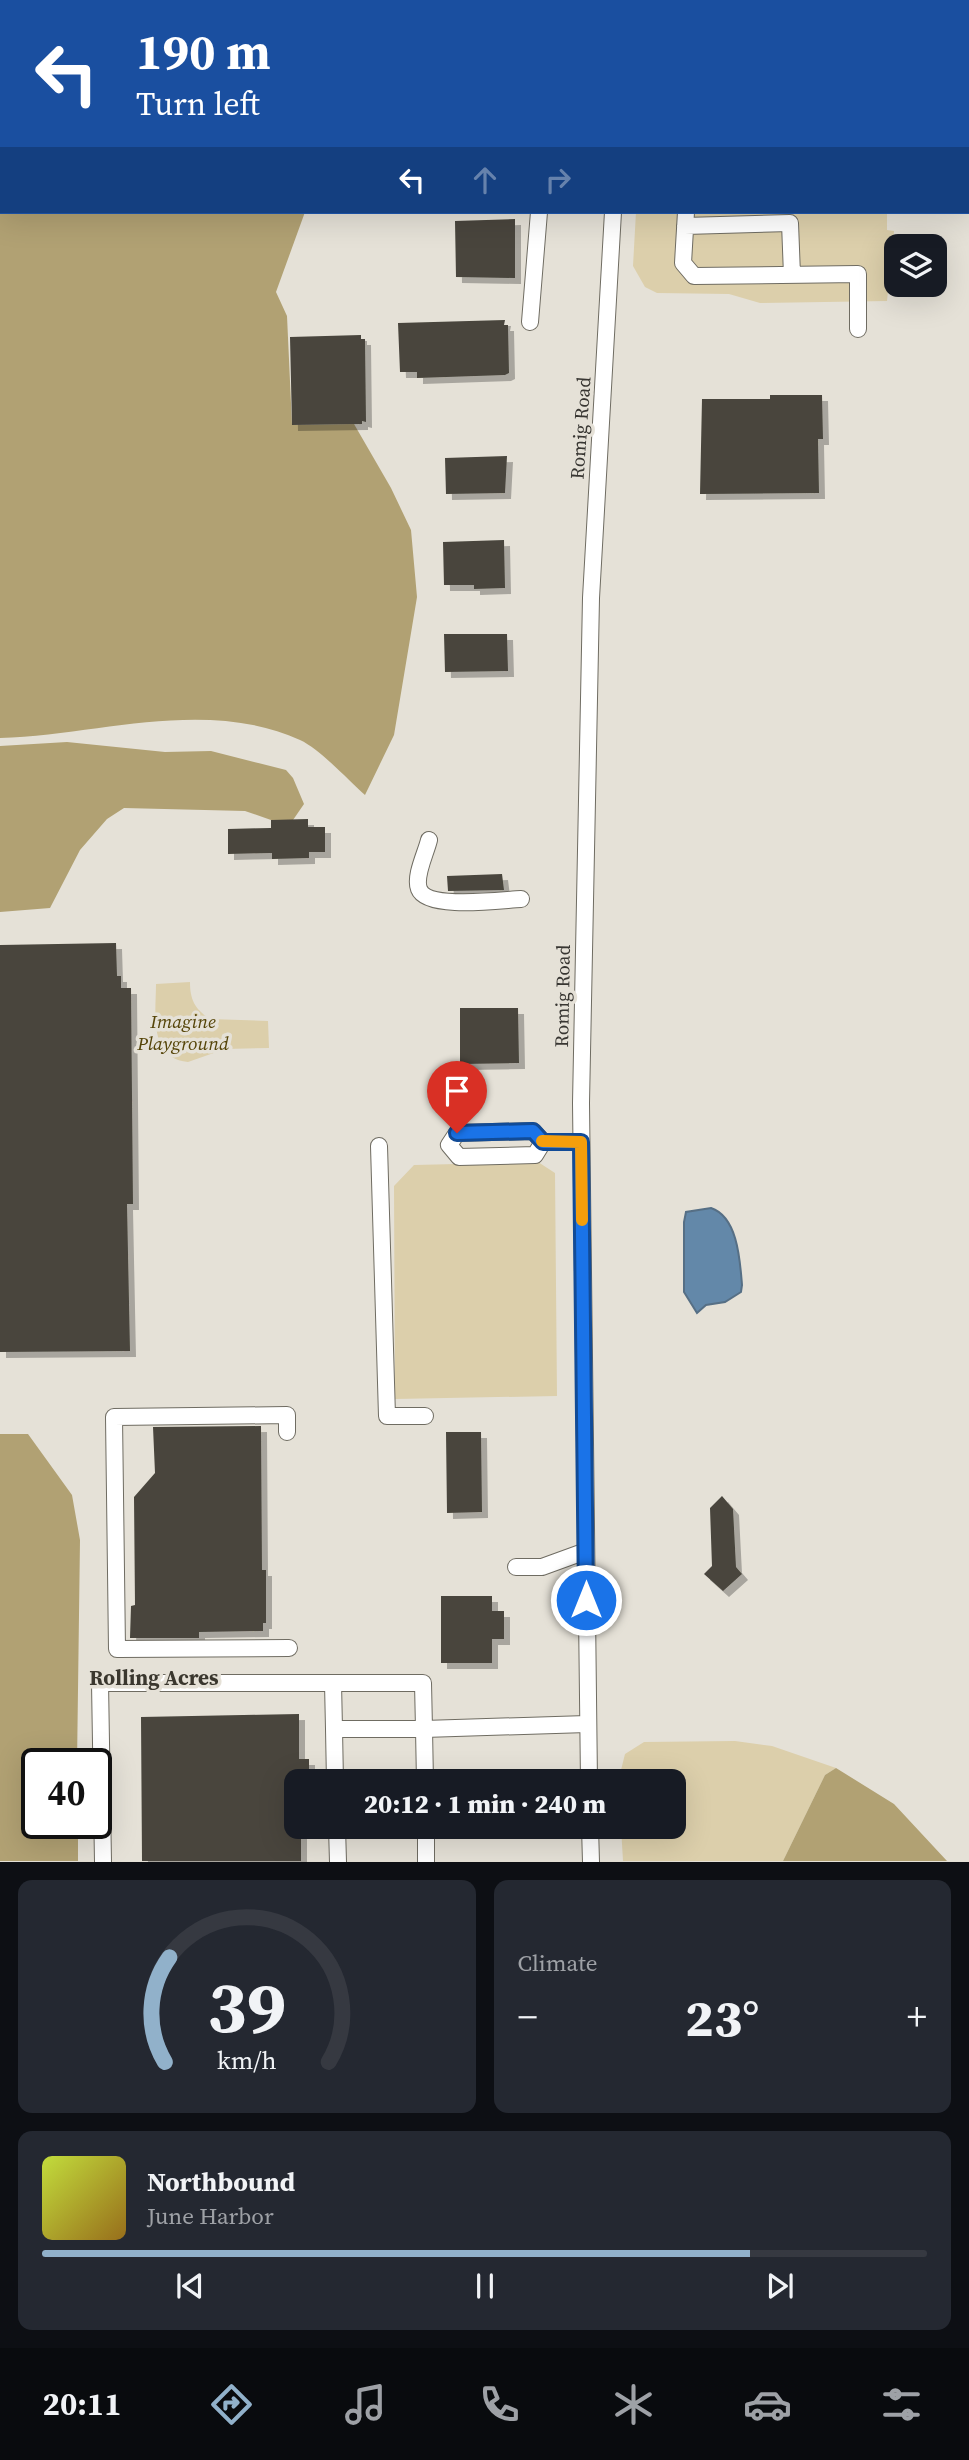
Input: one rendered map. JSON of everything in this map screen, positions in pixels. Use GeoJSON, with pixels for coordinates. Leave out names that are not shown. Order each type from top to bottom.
{"type":"FeatureCollection","features":[{"type":"Feature","properties":{"kind":"street"},"geometry":{"type":"LineString","coordinates":[[530,322],[539,214]]}},
{"type":"Feature","properties":{"kind":"street","name":"Romig Road"},"geometry":{"type":"LineString","coordinates":[[589,1769],[581,1142],[591,598],[613,214]]}},
{"type":"Feature","properties":{"kind":"street"},"geometry":{"type":"LineString","coordinates":[[792,275],[790,223],[685,219],[683,263],[694,276],[792,275],[858,274],[859,329]]}},
{"type":"Feature","properties":{"kind":"street"},"geometry":{"type":"LineString","coordinates":[[429,840],[418,881],[421,892],[429,899],[442,902],[521,899]]}},
{"type":"Feature","properties":{"kind":"street"},"geometry":{"type":"LineString","coordinates":[[543,1142],[535,1155],[459,1157],[449,1145],[457,1133],[533,1131],[543,1142],[581,1142]]}},
{"type":"Feature","properties":{"kind":"street"},"geometry":{"type":"LineString","coordinates":[[379,1146],[387,1416],[425,1416]]}},
{"type":"Feature","properties":{"kind":"street"},"geometry":{"type":"LineString","coordinates":[[287,1432],[287,1415],[114,1417],[117,1649],[289,1648]]}},
{"type":"Feature","properties":{"kind":"street"},"geometry":{"type":"LineString","coordinates":[[516,1567],[542,1567],[586,1551]]}},
{"type":"Feature","properties":{"kind":"street"},"geometry":{"type":"LineString","coordinates":[[333,1683],[335,1769]]}},
{"type":"Feature","properties":{"kind":"street"},"geometry":{"type":"LineString","coordinates":[[103,1861],[100,1684],[423,1683],[425,1769]]}},
{"type":"Feature","properties":{"kind":"street"},"geometry":{"type":"LineString","coordinates":[[334,1729],[587,1724]]}},
{"type":"Feature","properties":{"kind":"street"},"geometry":{"type":"LineString","coordinates":[[337,1839],[338,1861]]}},
{"type":"Feature","properties":{"kind":"street"},"geometry":{"type":"LineString","coordinates":[[426,1839],[426,1861]]}},
{"type":"Feature","properties":{"kind":"street"},"geometry":{"type":"LineString","coordinates":[[590,1839],[591,1861]]}},
{"type":"Feature","properties":{"kind":"green space"},"geometry":{"type":"Polygon","coordinates":[[[636,214],[887,214],[887,230],[894,231],[894,234],[884,234],[884,297],[887,297],[887,301],[760,303],[729,294],[657,293],[645,287],[633,266],[636,214]]]}},
{"type":"Feature","properties":{"kind":"green space","name":"Imagine Playground"},"geometry":{"type":"Polygon","coordinates":[[[190,982],[194,1004],[210,1019],[268,1021],[269,1048],[225,1049],[188,1062],[175,1059],[166,1052],[157,1032],[156,984],[190,982]]]}},
{"type":"Feature","properties":{"kind":"green space"},"geometry":{"type":"Polygon","coordinates":[[[538,1162],[555,1173],[557,1396],[395,1399],[394,1186],[414,1165],[538,1162]]]}},
{"type":"Feature","properties":{"kind":"green space"},"geometry":{"type":"Polygon","coordinates":[[[735,1741],[772,1746],[836,1768],[825,1775],[783,1861],[623,1861],[622,1839],[686,1839],[686,1769],[621,1769],[625,1754],[644,1742],[735,1741]]]}},
{"type":"Feature","properties":{"kind":"shaded area"},"geometry":{"type":"Polygon","coordinates":[[[0,214],[304,214],[276,292],[287,316],[292,425],[354,424],[391,488],[411,530],[417,597],[394,735],[365,795],[308,744],[264,727],[227,721],[152,722],[0,738],[0,214]]]}},
{"type":"Feature","properties":{"kind":"shaded area"},"geometry":{"type":"Polygon","coordinates":[[[67,742],[165,752],[211,751],[286,770],[293,778],[304,804],[293,820],[271,820],[245,811],[124,808],[107,819],[80,850],[50,908],[0,912],[0,746],[67,742]]]}},
{"type":"Feature","properties":{"kind":"shaded area"},"geometry":{"type":"Polygon","coordinates":[[[0,1434],[28,1434],[72,1495],[80,1540],[77,1748],[21,1748],[21,1839],[78,1839],[78,1861],[0,1861],[0,1434]]]}},
{"type":"Feature","properties":{"kind":"shaded area"},"geometry":{"type":"Polygon","coordinates":[[[836,1768],[894,1804],[947,1861],[783,1861],[825,1775],[836,1768]]]}},
{"type":"Feature","properties":{"kind":"water"},"geometry":{"type":"Polygon","coordinates":[[[711,1208],[727,1220],[732,1230],[742,1285],[741,1292],[725,1302],[706,1305],[697,1313],[684,1292],[684,1222],[686,1212],[711,1208]]]}},
{"type":"Feature","properties":{"kind":"building"},"geometry":{"type":"Polygon","coordinates":[[[515,219],[515,278],[456,277],[455,221],[515,219]]]}},
{"type":"Feature","properties":{"kind":"building"},"geometry":{"type":"Polygon","coordinates":[[[505,320],[504,325],[508,325],[509,373],[505,375],[417,378],[417,372],[400,372],[398,323],[505,320]]]}},
{"type":"Feature","properties":{"kind":"building"},"geometry":{"type":"Polygon","coordinates":[[[361,335],[361,339],[365,339],[366,422],[292,425],[290,337],[361,335]]]}},
{"type":"Feature","properties":{"kind":"building"},"geometry":{"type":"Polygon","coordinates":[[[770,395],[822,395],[823,439],[818,439],[819,493],[700,494],[702,399],[770,399],[770,395]]]}},
{"type":"Feature","properties":{"kind":"building"},"geometry":{"type":"Polygon","coordinates":[[[507,456],[505,493],[446,494],[445,458],[507,456]]]}},
{"type":"Feature","properties":{"kind":"building"},"geometry":{"type":"Polygon","coordinates":[[[504,540],[505,588],[474,589],[474,585],[444,585],[443,542],[504,540]]]}},
{"type":"Feature","properties":{"kind":"building"},"geometry":{"type":"Polygon","coordinates":[[[444,634],[507,634],[508,671],[445,672],[444,634]]]}},
{"type":"Feature","properties":{"kind":"building"},"geometry":{"type":"Polygon","coordinates":[[[308,819],[308,827],[325,827],[325,852],[309,852],[309,858],[272,859],[272,853],[228,854],[228,829],[271,828],[271,820],[308,819]]]}},
{"type":"Feature","properties":{"kind":"building"},"geometry":{"type":"Polygon","coordinates":[[[502,874],[504,890],[448,891],[447,876],[502,874]]]}},
{"type":"Feature","properties":{"kind":"building"},"geometry":{"type":"Polygon","coordinates":[[[116,943],[117,976],[121,976],[121,988],[131,988],[133,1204],[127,1204],[130,1351],[0,1352],[0,945],[116,943]]]}},
{"type":"Feature","properties":{"kind":"building"},"geometry":{"type":"Polygon","coordinates":[[[460,1008],[518,1008],[519,1063],[460,1064],[460,1008]]]}},
{"type":"Feature","properties":{"kind":"building"},"geometry":{"type":"Polygon","coordinates":[[[261,1426],[262,1570],[266,1570],[266,1623],[263,1623],[263,1631],[199,1632],[199,1638],[130,1638],[131,1606],[135,1605],[134,1497],[155,1473],[153,1427],[261,1426]]]}},
{"type":"Feature","properties":{"kind":"building"},"geometry":{"type":"Polygon","coordinates":[[[446,1432],[481,1432],[482,1512],[447,1513],[446,1432]]]}},
{"type":"Feature","properties":{"kind":"building"},"geometry":{"type":"Polygon","coordinates":[[[722,1496],[733,1509],[736,1567],[742,1574],[723,1591],[704,1574],[712,1566],[710,1508],[722,1496]]]}},
{"type":"Feature","properties":{"kind":"building"},"geometry":{"type":"Polygon","coordinates":[[[441,1596],[492,1596],[492,1611],[504,1611],[504,1639],[492,1639],[492,1663],[441,1663],[441,1596]]]}},
{"type":"Feature","properties":{"kind":"building"},"geometry":{"type":"Polygon","coordinates":[[[299,1714],[299,1759],[309,1759],[309,1769],[284,1769],[284,1839],[301,1839],[301,1861],[142,1861],[141,1717],[299,1714]]]}},
{"type":"Feature","properties":{"kind":"slow traffic"},"geometry":{"type":"LineString","coordinates":[[542,1141],[581,1142],[582,1220]]}},
{"type":"Feature","properties":{"kind":"district","name":"Rolling Acres"},"geometry":{"type":"Point","coordinates":[154,1677]}},
{"type":"Feature","properties":{"kind":"route"},"geometry":{"type":"LineString","coordinates":[[457,1133],[533,1131],[543,1142],[581,1142],[586,1600]]}}]}
